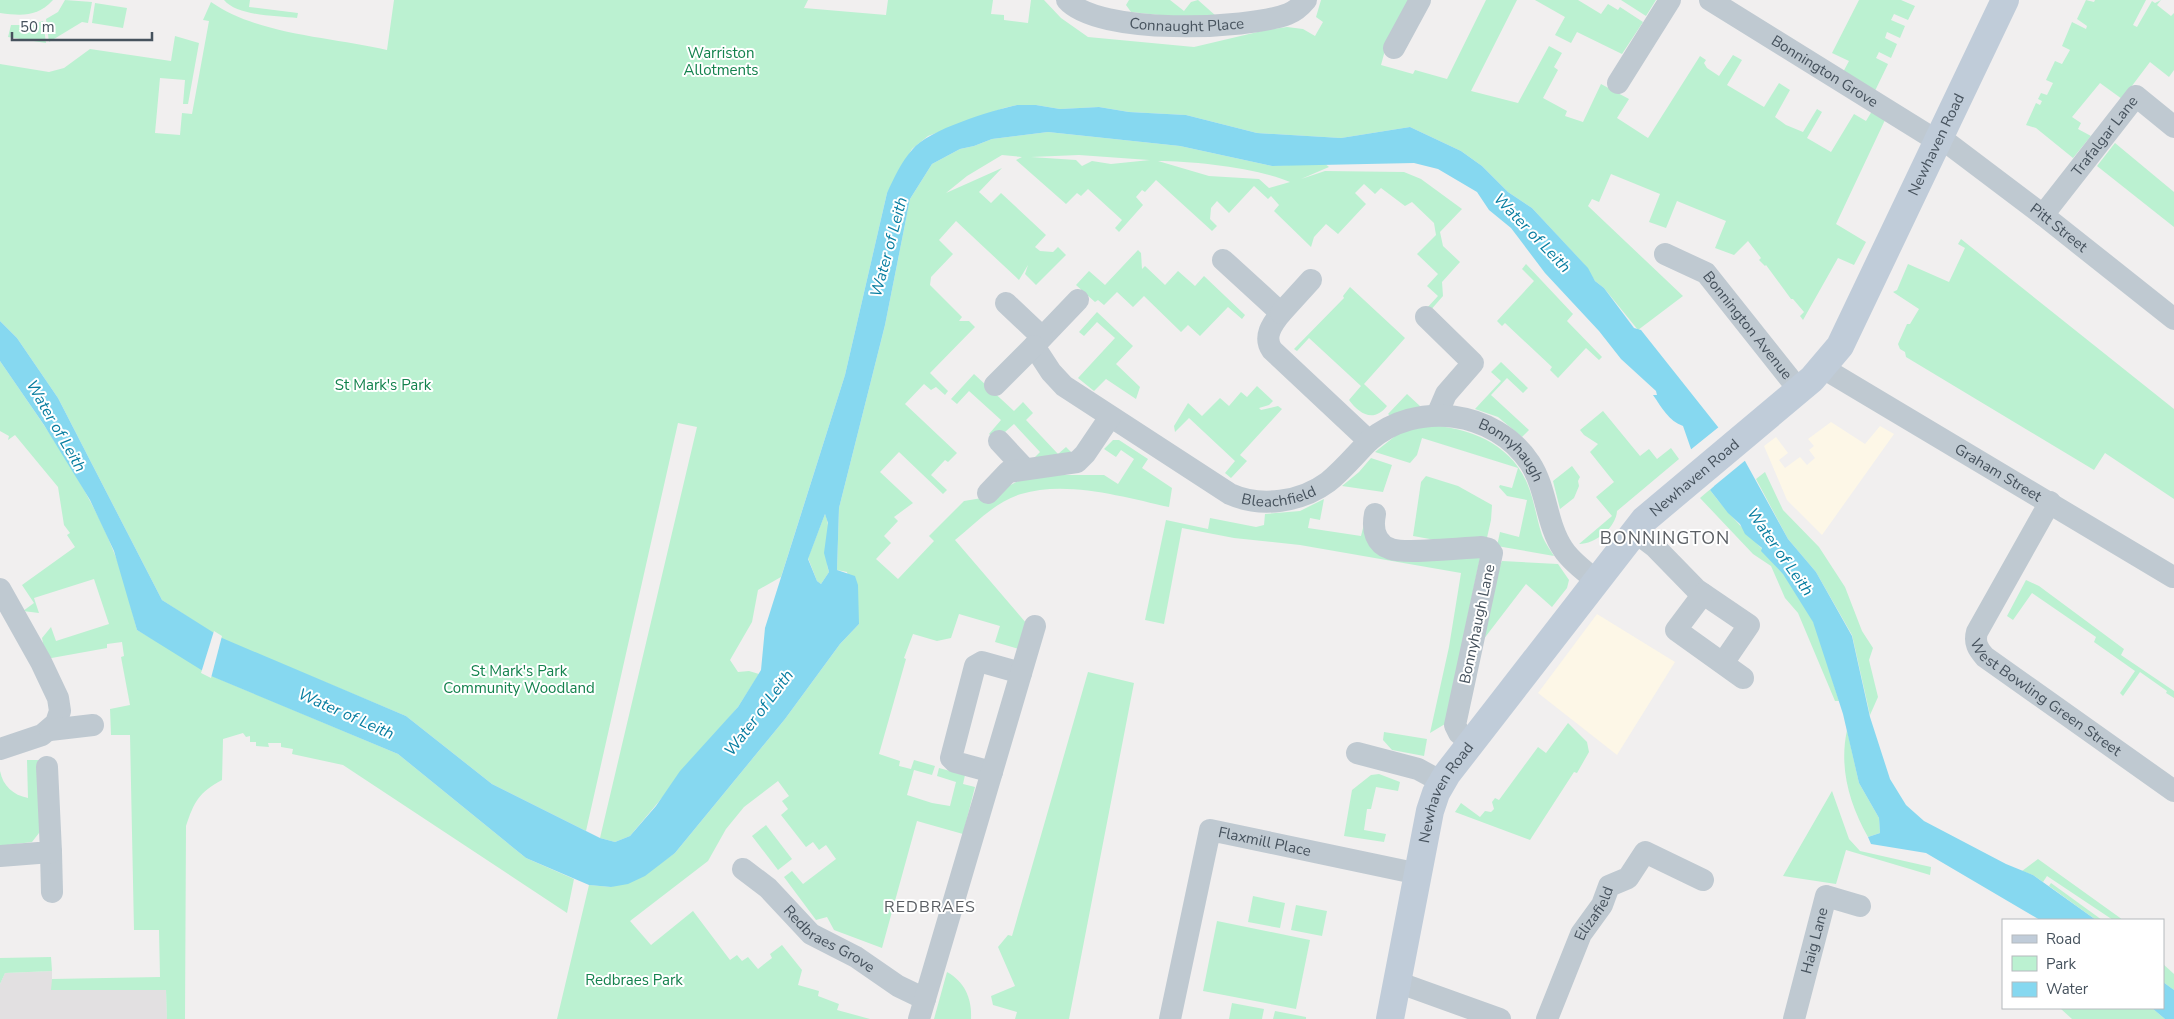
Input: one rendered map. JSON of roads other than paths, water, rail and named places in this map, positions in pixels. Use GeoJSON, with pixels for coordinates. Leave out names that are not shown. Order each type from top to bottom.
{"type":"FeatureCollection","features":[{"type":"Feature","properties":{"kind":"street","name":"Connaught Place"},"geometry":{"type":"LineString","coordinates":[[1068,0],[1077,9],[1099,18],[1194,28],[1279,17],[1296,10],[1306,0]]}},
{"type":"Feature","properties":{"kind":"street"},"geometry":{"type":"LineString","coordinates":[[1394,48],[1420,0]]}},
{"type":"Feature","properties":{"kind":"street"},"geometry":{"type":"LineString","coordinates":[[1618,83],[1670,0]]}},
{"type":"Feature","properties":{"kind":"street","name":"Bonnington Grove"},"geometry":{"type":"LineString","coordinates":[[1710,0],[1940,140]]}},
{"type":"Feature","properties":{"kind":"street","name":"Newhaven Road"},"geometry":{"type":"LineString","coordinates":[[1390,1019],[1430,811],[1442,782],[1634,531],[1655,509],[1799,390],[1823,368],[1840,346],[1940,140],[2005,0]]}},
{"type":"Feature","properties":{"kind":"street","name":"Trafalgar Lane"},"geometry":{"type":"LineString","coordinates":[[2043,215],[2136,96],[2174,127]]}},
{"type":"Feature","properties":{"kind":"street","name":"Pitt Street"},"geometry":{"type":"LineString","coordinates":[[1940,140],[2043,215],[2174,319]]}},
{"type":"Feature","properties":{"kind":"street","name":"Bonnington Avenue"},"geometry":{"type":"LineString","coordinates":[[1665,254],[1706,273],[1799,390]]}},
{"type":"Feature","properties":{"kind":"street"},"geometry":{"type":"LineString","coordinates":[[1223,260],[1280,313]]}},
{"type":"Feature","properties":{"kind":"street"},"geometry":{"type":"LineString","coordinates":[[1310,280],[1280,313],[1273,324],[1268,344],[1272,350],[1369,440]]}},
{"type":"Feature","properties":{"kind":"street"},"geometry":{"type":"LineString","coordinates":[[996,385],[1078,300]]}},
{"type":"Feature","properties":{"kind":"street","name":"Bleachfield"},"geometry":{"type":"LineString","coordinates":[[1006,303],[1038,341],[1051,372],[1064,386],[1230,494],[1256,501],[1284,501],[1316,489],[1330,480],[1369,440]]}},
{"type":"Feature","properties":{"kind":"street"},"geometry":{"type":"LineString","coordinates":[[1426,318],[1473,363],[1446,394],[1438,415]]}},
{"type":"Feature","properties":{"kind":"street","name":"Graham Street"},"geometry":{"type":"LineString","coordinates":[[1823,368],[2173,576]]}},
{"type":"Feature","properties":{"kind":"street","name":"Bonnyhaugh"},"geometry":{"type":"LineString","coordinates":[[1369,440],[1396,422],[1422,415],[1438,415],[1476,422],[1491,429],[1516,446],[1533,468],[1558,541],[1564,550],[1596,580]]}},
{"type":"Feature","properties":{"kind":"street"},"geometry":{"type":"LineString","coordinates":[[988,493],[1008,472],[1077,462],[1085,454],[1110,417]]}},
{"type":"Feature","properties":{"kind":"street"},"geometry":{"type":"LineString","coordinates":[[999,441],[1025,469]]}},
{"type":"Feature","properties":{"kind":"street","name":"West Bowling Green Street"},"geometry":{"type":"LineString","coordinates":[[2050,502],[1977,632],[1977,648],[1985,656],[2174,790]]}},
{"type":"Feature","properties":{"kind":"street","name":"Bonnyhaugh Lane"},"geometry":{"type":"LineString","coordinates":[[1376,514],[1373,524],[1375,534],[1380,542],[1393,550],[1481,547],[1489,549],[1492,553],[1455,725],[1459,733],[1471,743]]}},
{"type":"Feature","properties":{"kind":"street"},"geometry":{"type":"LineString","coordinates":[[1634,531],[1655,547],[1703,594],[1749,625],[1723,663]]}},
{"type":"Feature","properties":{"kind":"street"},"geometry":{"type":"LineString","coordinates":[[0,589],[24,629],[58,698],[60,711],[56,723],[50,730],[42,735],[0,750]]}},
{"type":"Feature","properties":{"kind":"street"},"geometry":{"type":"LineString","coordinates":[[1703,594],[1676,630],[1743,678]]}},
{"type":"Feature","properties":{"kind":"street"},"geometry":{"type":"LineString","coordinates":[[922,1009],[1035,626]]}},
{"type":"Feature","properties":{"kind":"street"},"geometry":{"type":"LineString","coordinates":[[992,772],[955,762],[951,758],[975,666],[982,662],[1021,673]]}},
{"type":"Feature","properties":{"kind":"street"},"geometry":{"type":"LineString","coordinates":[[50,730],[93,725]]}},
{"type":"Feature","properties":{"kind":"street"},"geometry":{"type":"LineString","coordinates":[[1357,753],[1409,766],[1442,782]]}},
{"type":"Feature","properties":{"kind":"street"},"geometry":{"type":"LineString","coordinates":[[47,767],[52,892]]}},
{"type":"Feature","properties":{"kind":"street","name":"Flaxmill Place"},"geometry":{"type":"LineString","coordinates":[[1170,1019],[1210,830],[1419,874]]}},
{"type":"Feature","properties":{"kind":"street"},"geometry":{"type":"LineString","coordinates":[[0,856],[51,852]]}},
{"type":"Feature","properties":{"kind":"street","name":"Elizafield"},"geometry":{"type":"LineString","coordinates":[[1547,1019],[1581,934],[1602,905],[1609,886],[1628,878],[1645,852],[1703,880]]}},
{"type":"Feature","properties":{"kind":"street","name":"Redbraes Grove"},"geometry":{"type":"LineString","coordinates":[[743,869],[768,888],[811,934],[866,962],[898,986],[922,1009]]}},
{"type":"Feature","properties":{"kind":"street","name":"Haig Lane"},"geometry":{"type":"LineString","coordinates":[[1794,1019],[1826,896],[1860,906]]}},
{"type":"Feature","properties":{"kind":"street"},"geometry":{"type":"LineString","coordinates":[[1397,982],[1500,1019]]}},
{"type":"Feature","properties":{"kind":"water","name":"Water of Leith"},"geometry":{"type":"Polygon","coordinates":[[[1017,105],[1036,105],[1060,109],[1099,107],[1129,112],[1186,115],[1257,133],[1341,138],[1410,127],[1461,151],[1482,166],[1508,192],[1532,208],[1588,268],[1595,281],[1604,288],[1634,328],[1641,330],[1745,461],[1788,539],[1816,572],[1852,636],[1870,717],[1890,779],[1906,805],[1924,821],[2006,864],[2033,875],[2095,919],[2038,919],[1926,853],[1871,844],[1868,837],[1880,833],[1879,818],[1859,783],[1843,714],[1813,622],[1783,574],[1761,551],[1762,548],[1745,534],[1740,524],[1728,513],[1710,490],[1714,486],[1691,449],[1683,426],[1674,421],[1663,409],[1653,395],[1657,395],[1656,391],[1621,359],[1599,331],[1545,273],[1511,228],[1489,210],[1477,192],[1438,169],[1414,163],[1272,166],[1180,146],[1048,132],[992,139],[960,149],[932,164],[910,199],[885,325],[839,508],[837,570],[855,576],[858,585],[859,624],[840,644],[785,719],[675,853],[645,876],[628,884],[611,887],[589,885],[526,858],[398,754],[211,676],[137,630],[114,551],[90,500],[44,425],[0,361],[0,321],[17,338],[58,398],[162,600],[222,638],[406,716],[492,784],[600,838],[615,842],[630,836],[656,806],[680,771],[738,707],[761,670],[765,628],[845,375],[887,193],[904,160],[920,142],[946,128],[977,116],[1017,105]],[[825,514],[808,559],[817,581],[821,584],[829,572],[824,553],[828,523],[825,514]]]}},
{"type":"Feature","properties":{"kind":"water"},"geometry":{"type":"Polygon","coordinates":[[[2164,983],[2174,990],[2174,1019],[2165,1019],[2153,1009],[2164,1009],[2164,983]]]}},
{"type":"Feature","properties":{"kind":"district","name":"BONNINGTON"},"geometry":{"type":"Point","coordinates":[1665,538]}},
{"type":"Feature","properties":{"kind":"district","name":"REDBRAES"},"geometry":{"type":"Point","coordinates":[930,907]}},
{"type":"Feature","properties":{"kind":"park label","name":"Warriston Allotments"},"geometry":{"type":"Point","coordinates":[721,62]}},
{"type":"Feature","properties":{"kind":"park label","name":"St Mark's Park"},"geometry":{"type":"Point","coordinates":[383,385]}},
{"type":"Feature","properties":{"kind":"park label","name":"St Mark's Park Community Woodland"},"geometry":{"type":"Point","coordinates":[519,680]}},
{"type":"Feature","properties":{"kind":"park label","name":"Redbraes Park"},"geometry":{"type":"Point","coordinates":[634,980]}}]}
